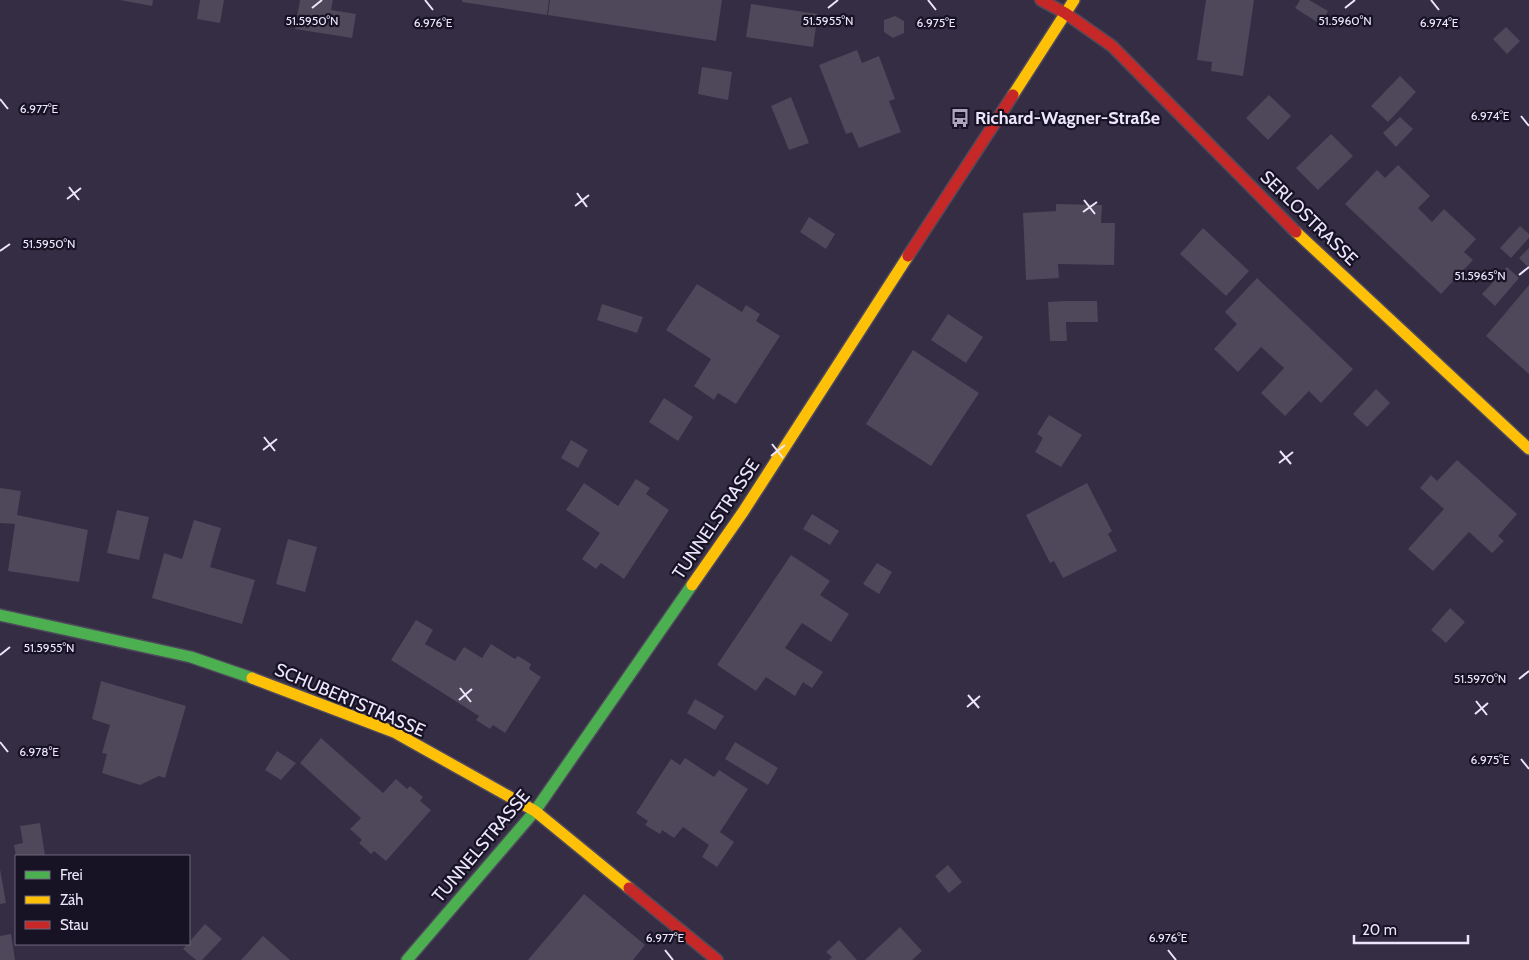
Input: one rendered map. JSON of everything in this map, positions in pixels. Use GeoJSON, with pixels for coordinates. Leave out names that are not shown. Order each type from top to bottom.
{"type":"FeatureCollection","features":[{"type":"Feature","properties":{"kind":"street"},"geometry":{"type":"LineString","coordinates":[[1041,0],[1066,13]]}},
{"type":"Feature","properties":{"kind":"street","name":"TUNNELSTRASSE"},"geometry":{"type":"LineString","coordinates":[[407,960],[535,811],[743,512],[1074,0]]}},
{"type":"Feature","properties":{"kind":"street","name":"SERLOSTRASSE"},"geometry":{"type":"LineString","coordinates":[[1066,13],[1112,46],[1295,231],[1529,448]]}},
{"type":"Feature","properties":{"kind":"street","name":"SCHUBERTSTRASSE"},"geometry":{"type":"LineString","coordinates":[[0,615],[191,657],[279,687],[394,732],[535,811],[717,960]]}},
{"type":"Feature","properties":{"kind":"building"},"geometry":{"type":"Polygon","coordinates":[[[120,0],[153,0],[152,6],[120,0]]]}},
{"type":"Feature","properties":{"kind":"building"},"geometry":{"type":"Polygon","coordinates":[[[200,0],[224,0],[220,23],[197,19],[200,0]]]}},
{"type":"Feature","properties":{"kind":"building"},"geometry":{"type":"Polygon","coordinates":[[[300,0],[333,0],[331,10],[356,14],[352,38],[295,29],[300,0]]]}},
{"type":"Feature","properties":{"kind":"building"},"geometry":{"type":"Polygon","coordinates":[[[462,0],[549,0],[547,15],[462,2],[462,0]]]}},
{"type":"Feature","properties":{"kind":"building"},"geometry":{"type":"Polygon","coordinates":[[[550,0],[722,0],[716,41],[548,15],[550,0]]]}},
{"type":"Feature","properties":{"kind":"building"},"geometry":{"type":"Polygon","coordinates":[[[1206,0],[1254,0],[1243,76],[1211,71],[1212,62],[1197,60],[1206,0]]]}},
{"type":"Feature","properties":{"kind":"building"},"geometry":{"type":"Polygon","coordinates":[[[1300,0],[1309,0],[1328,11],[1320,24],[1295,8],[1300,0]]]}},
{"type":"Feature","properties":{"kind":"building"},"geometry":{"type":"Polygon","coordinates":[[[751,4],[818,14],[813,47],[746,37],[751,4]]]}},
{"type":"Feature","properties":{"kind":"building"},"geometry":{"type":"Polygon","coordinates":[[[895,16],[904,21],[904,33],[893,38],[884,32],[884,20],[895,16]]]}},
{"type":"Feature","properties":{"kind":"building"},"geometry":{"type":"Polygon","coordinates":[[[1506,27],[1520,41],[1507,54],[1493,39],[1506,27]]]}},
{"type":"Feature","properties":{"kind":"building"},"geometry":{"type":"Polygon","coordinates":[[[857,50],[862,63],[879,56],[895,99],[889,101],[901,132],[859,148],[852,132],[846,134],[819,65],[857,50]]]}},
{"type":"Feature","properties":{"kind":"building"},"geometry":{"type":"Polygon","coordinates":[[[702,67],[732,72],[728,100],[698,94],[702,67]]]}},
{"type":"Feature","properties":{"kind":"building"},"geometry":{"type":"Polygon","coordinates":[[[1400,76],[1416,92],[1388,122],[1371,106],[1400,76]]]}},
{"type":"Feature","properties":{"kind":"building"},"geometry":{"type":"Polygon","coordinates":[[[1269,95],[1291,116],[1268,140],[1246,118],[1269,95]]]}},
{"type":"Feature","properties":{"kind":"building"},"geometry":{"type":"Polygon","coordinates":[[[791,97],[809,143],[789,150],[771,106],[791,97]]]}},
{"type":"Feature","properties":{"kind":"building"},"geometry":{"type":"Polygon","coordinates":[[[1400,117],[1413,129],[1396,147],[1383,133],[1400,117]]]}},
{"type":"Feature","properties":{"kind":"building"},"geometry":{"type":"Polygon","coordinates":[[[1331,134],[1353,156],[1318,190],[1296,168],[1331,134]]]}},
{"type":"Feature","properties":{"kind":"building"},"geometry":{"type":"Polygon","coordinates":[[[1398,165],[1430,196],[1418,208],[1432,222],[1444,209],[1476,239],[1464,252],[1473,260],[1441,294],[1345,204],[1377,170],[1385,178],[1398,165]]]}},
{"type":"Feature","properties":{"kind":"building"},"geometry":{"type":"Polygon","coordinates":[[[1056,204],[1102,205],[1101,223],[1115,223],[1114,265],[1058,264],[1059,278],[1026,280],[1023,213],[1056,211],[1056,204]]]}},
{"type":"Feature","properties":{"kind":"building"},"geometry":{"type":"Polygon","coordinates":[[[809,217],[835,234],[826,249],[800,232],[809,217]]]}},
{"type":"Feature","properties":{"kind":"building"},"geometry":{"type":"Polygon","coordinates":[[[1520,226],[1529,234],[1529,238],[1511,258],[1500,248],[1520,226]]]}},
{"type":"Feature","properties":{"kind":"building"},"geometry":{"type":"Polygon","coordinates":[[[1203,228],[1249,271],[1226,296],[1180,254],[1203,228]]]}},
{"type":"Feature","properties":{"kind":"building"},"geometry":{"type":"Polygon","coordinates":[[[1529,248],[1529,268],[1519,258],[1529,248]]]}},
{"type":"Feature","properties":{"kind":"building"},"geometry":{"type":"Polygon","coordinates":[[[1507,267],[1519,278],[1495,306],[1482,294],[1507,267]]]}},
{"type":"Feature","properties":{"kind":"building"},"geometry":{"type":"Polygon","coordinates":[[[1257,278],[1353,369],[1321,403],[1309,391],[1285,416],[1261,393],[1284,368],[1261,347],[1238,372],[1214,349],[1237,324],[1225,312],[1257,278]]]}},
{"type":"Feature","properties":{"kind":"building"},"geometry":{"type":"Polygon","coordinates":[[[697,284],[742,312],[746,305],[760,314],[756,321],[780,336],[736,404],[718,393],[714,400],[694,386],[711,359],[666,330],[697,284]]]}},
{"type":"Feature","properties":{"kind":"building"},"geometry":{"type":"Polygon","coordinates":[[[1529,285],[1529,374],[1486,336],[1529,285]]]}},
{"type":"Feature","properties":{"kind":"building"},"geometry":{"type":"Polygon","coordinates":[[[1097,301],[1098,322],[1066,322],[1067,341],[1050,341],[1048,302],[1097,301]]]}},
{"type":"Feature","properties":{"kind":"building"},"geometry":{"type":"Polygon","coordinates":[[[602,304],[643,317],[637,333],[597,320],[602,304]]]}},
{"type":"Feature","properties":{"kind":"building"},"geometry":{"type":"Polygon","coordinates":[[[948,314],[983,337],[966,363],[931,340],[948,314]]]}},
{"type":"Feature","properties":{"kind":"building"},"geometry":{"type":"Polygon","coordinates":[[[913,350],[979,393],[931,466],[866,424],[913,350]]]}},
{"type":"Feature","properties":{"kind":"building"},"geometry":{"type":"Polygon","coordinates":[[[1376,389],[1390,403],[1367,427],[1353,414],[1376,389]]]}},
{"type":"Feature","properties":{"kind":"building"},"geometry":{"type":"Polygon","coordinates":[[[664,398],[693,417],[678,441],[649,422],[664,398]]]}},
{"type":"Feature","properties":{"kind":"building"},"geometry":{"type":"Polygon","coordinates":[[[1049,415],[1082,435],[1061,467],[1035,452],[1043,438],[1037,434],[1049,415]]]}},
{"type":"Feature","properties":{"kind":"building"},"geometry":{"type":"Polygon","coordinates":[[[571,440],[588,450],[578,468],[561,458],[571,440]]]}},
{"type":"Feature","properties":{"kind":"building"},"geometry":{"type":"Polygon","coordinates":[[[1457,460],[1517,514],[1498,536],[1504,541],[1492,553],[1469,532],[1433,571],[1408,549],[1444,509],[1420,488],[1431,475],[1437,481],[1457,460]]]}},
{"type":"Feature","properties":{"kind":"building"},"geometry":{"type":"Polygon","coordinates":[[[636,479],[650,488],[646,494],[669,510],[624,579],[601,563],[596,569],[582,559],[600,533],[566,510],[584,483],[618,506],[636,479]]]}},
{"type":"Feature","properties":{"kind":"building"},"geometry":{"type":"Polygon","coordinates":[[[1087,483],[1112,531],[1108,534],[1117,551],[1063,578],[1054,561],[1050,563],[1026,515],[1087,483]]]}},
{"type":"Feature","properties":{"kind":"building"},"geometry":{"type":"Polygon","coordinates":[[[0,488],[21,491],[17,515],[88,530],[79,582],[8,571],[15,524],[0,523],[0,488]]]}},
{"type":"Feature","properties":{"kind":"building"},"geometry":{"type":"Polygon","coordinates":[[[117,510],[149,517],[139,560],[107,553],[117,510]]]}},
{"type":"Feature","properties":{"kind":"building"},"geometry":{"type":"Polygon","coordinates":[[[812,514],[839,531],[830,545],[803,529],[812,514]]]}},
{"type":"Feature","properties":{"kind":"building"},"geometry":{"type":"Polygon","coordinates":[[[194,520],[221,528],[210,567],[255,580],[242,624],[152,598],[164,553],[182,559],[194,520]]]}},
{"type":"Feature","properties":{"kind":"building"},"geometry":{"type":"Polygon","coordinates":[[[288,539],[317,547],[305,592],[276,584],[288,539]]]}},
{"type":"Feature","properties":{"kind":"building"},"geometry":{"type":"Polygon","coordinates":[[[791,555],[830,581],[820,595],[849,614],[831,642],[802,623],[785,648],[823,672],[812,688],[803,682],[795,696],[766,677],[756,691],[717,665],[791,555]]]}},
{"type":"Feature","properties":{"kind":"building"},"geometry":{"type":"Polygon","coordinates":[[[877,563],[892,572],[879,594],[863,584],[877,563]]]}},
{"type":"Feature","properties":{"kind":"building"},"geometry":{"type":"Polygon","coordinates":[[[1450,608],[1465,622],[1446,643],[1431,630],[1450,608]]]}},
{"type":"Feature","properties":{"kind":"building"},"geometry":{"type":"Polygon","coordinates":[[[416,620],[433,630],[425,644],[455,661],[464,647],[482,658],[491,644],[515,659],[518,656],[531,664],[529,669],[541,677],[505,733],[493,725],[490,729],[476,720],[479,716],[391,660],[416,620]]]}},
{"type":"Feature","properties":{"kind":"building"},"geometry":{"type":"Polygon","coordinates":[[[101,681],[186,706],[165,778],[159,776],[140,785],[102,773],[107,754],[102,753],[110,725],[92,719],[101,681]]]}},
{"type":"Feature","properties":{"kind":"building"},"geometry":{"type":"Polygon","coordinates":[[[695,699],[724,716],[715,730],[687,713],[695,699]]]}},
{"type":"Feature","properties":{"kind":"building"},"geometry":{"type":"Polygon","coordinates":[[[321,738],[383,793],[396,779],[407,789],[410,786],[423,797],[420,801],[431,810],[386,861],[374,851],[371,854],[359,843],[362,840],[350,829],[361,818],[300,763],[321,738]]]}},
{"type":"Feature","properties":{"kind":"building"},"geometry":{"type":"Polygon","coordinates":[[[735,742],[778,768],[768,785],[725,759],[735,742]]]}},
{"type":"Feature","properties":{"kind":"building"},"geometry":{"type":"Polygon","coordinates":[[[277,751],[296,763],[281,780],[265,770],[277,751]]]}},
{"type":"Feature","properties":{"kind":"building"},"geometry":{"type":"Polygon","coordinates":[[[685,758],[714,777],[719,770],[748,789],[720,832],[734,842],[717,867],[702,857],[709,845],[683,827],[674,838],[662,830],[660,834],[645,825],[648,821],[636,813],[671,759],[680,765],[685,758]]]}},
{"type":"Feature","properties":{"kind":"building"},"geometry":{"type":"Polygon","coordinates":[[[40,823],[45,855],[16,855],[14,845],[23,843],[20,826],[40,823]]]}},
{"type":"Feature","properties":{"kind":"building"},"geometry":{"type":"Polygon","coordinates":[[[948,865],[962,882],[949,893],[935,876],[948,865]]]}},
{"type":"Feature","properties":{"kind":"building"},"geometry":{"type":"Polygon","coordinates":[[[0,869],[6,903],[0,904],[0,869]]]}},
{"type":"Feature","properties":{"kind":"building"},"geometry":{"type":"Polygon","coordinates":[[[584,894],[645,945],[633,960],[528,960],[584,894]]]}},
{"type":"Feature","properties":{"kind":"building"},"geometry":{"type":"Polygon","coordinates":[[[205,924],[222,939],[202,960],[196,960],[183,949],[187,945],[190,945],[190,941],[205,924]]]}},
{"type":"Feature","properties":{"kind":"building"},"geometry":{"type":"Polygon","coordinates":[[[900,927],[922,951],[912,960],[865,960],[900,927]]]}},
{"type":"Feature","properties":{"kind":"building"},"geometry":{"type":"Polygon","coordinates":[[[11,934],[15,960],[0,960],[0,936],[11,934]]]}},
{"type":"Feature","properties":{"kind":"building"},"geometry":{"type":"Polygon","coordinates":[[[263,936],[290,960],[241,960],[263,936]]]}},
{"type":"Feature","properties":{"kind":"building"},"geometry":{"type":"Polygon","coordinates":[[[839,940],[857,960],[829,960],[832,957],[826,952],[839,940]]]}},
{"type":"Feature","properties":{"kind":"traffic: fast"},"geometry":{"type":"LineString","coordinates":[[407,960],[535,811],[692,585]]}},
{"type":"Feature","properties":{"kind":"traffic: fast"},"geometry":{"type":"LineString","coordinates":[[0,615],[191,657],[252,678]]}},
{"type":"Feature","properties":{"kind":"traffic: slow"},"geometry":{"type":"LineString","coordinates":[[1013,95],[1074,0]]}},
{"type":"Feature","properties":{"kind":"traffic: slow"},"geometry":{"type":"LineString","coordinates":[[1296,232],[1529,449]]}},
{"type":"Feature","properties":{"kind":"traffic: slow"},"geometry":{"type":"LineString","coordinates":[[692,585],[743,512],[908,256]]}},
{"type":"Feature","properties":{"kind":"traffic: slow"},"geometry":{"type":"LineString","coordinates":[[252,678],[394,732],[535,811],[629,888]]}},
{"type":"Feature","properties":{"kind":"traffic: jam"},"geometry":{"type":"LineString","coordinates":[[1041,0],[1065,13],[1112,46],[1296,232]]}},
{"type":"Feature","properties":{"kind":"traffic: jam"},"geometry":{"type":"LineString","coordinates":[[908,256],[1013,95]]}},
{"type":"Feature","properties":{"kind":"traffic: jam"},"geometry":{"type":"LineString","coordinates":[[629,888],[717,960]]}},
{"type":"Feature","properties":{"kind":"place","name":"Richard-Wagner-Straße"},"geometry":{"type":"Point","coordinates":[960,118]}}]}
